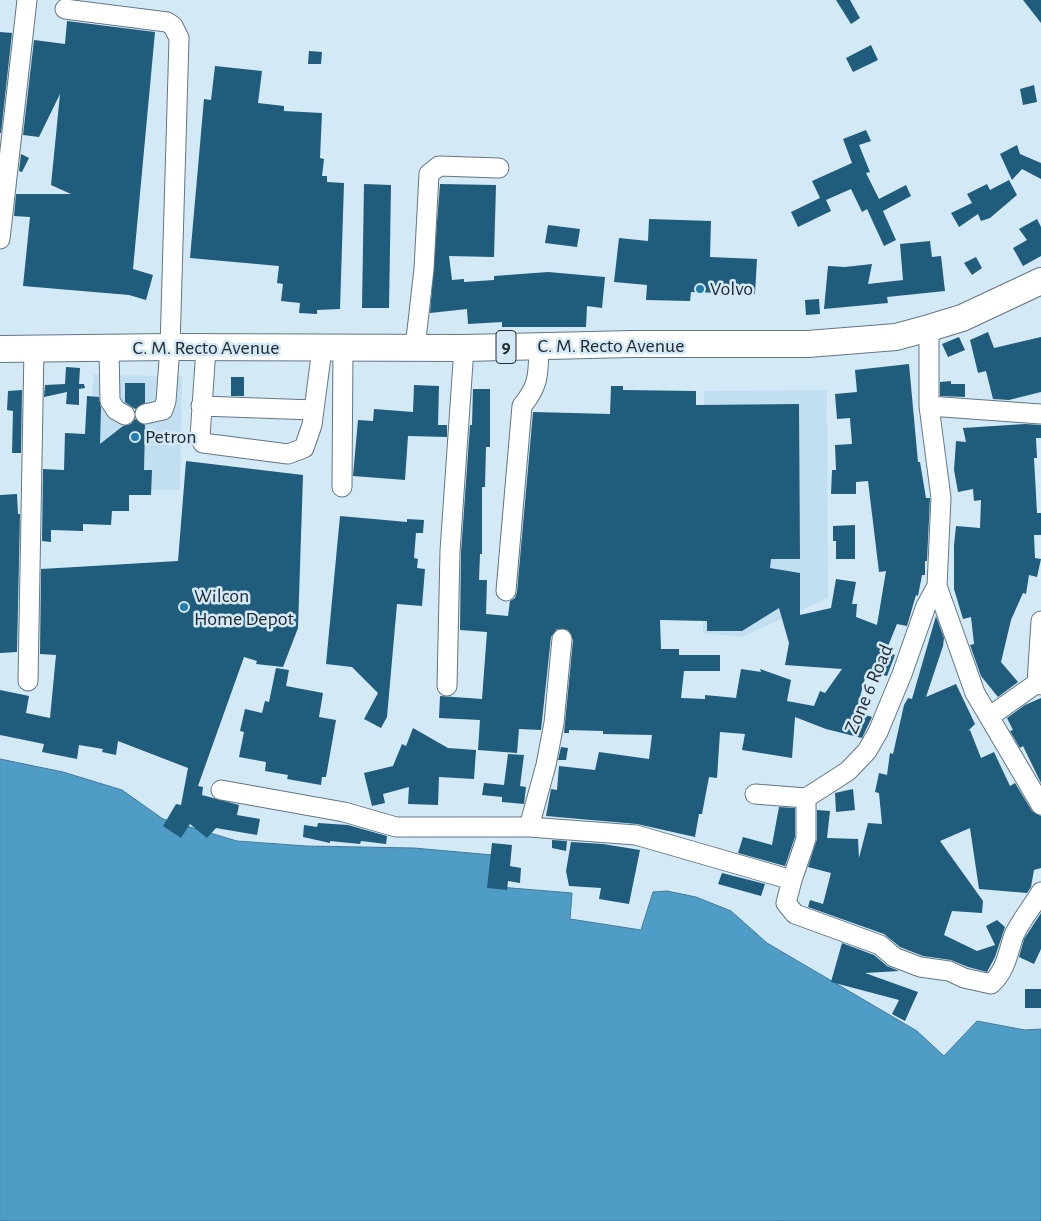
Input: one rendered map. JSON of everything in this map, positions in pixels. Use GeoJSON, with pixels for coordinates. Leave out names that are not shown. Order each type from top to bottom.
{"type":"FeatureCollection","features":[{"type":"Feature","properties":{"kind":"highway","name":"C. M. Recto Avenue"},"geometry":{"type":"LineString","coordinates":[[1004,300],[1041,281]]}},
{"type":"Feature","properties":{"kind":"highway","name":"C. M. Recto Avenue"},"geometry":{"type":"LineString","coordinates":[[0,349],[170,346],[332,349],[808,344],[896,337],[962,318],[1041,287]]}},
{"type":"Feature","properties":{"kind":"street"},"geometry":{"type":"LineString","coordinates":[[0,239],[2,181],[27,0]]}},
{"type":"Feature","properties":{"kind":"street"},"geometry":{"type":"LineString","coordinates":[[65,9],[167,22],[173,26],[178,38],[170,346],[166,401],[163,410],[145,414]]}},
{"type":"Feature","properties":{"kind":"street"},"geometry":{"type":"LineString","coordinates":[[415,348],[424,269],[429,174],[439,166],[499,168]]}},
{"type":"Feature","properties":{"kind":"street","name":"Zone 6 Road"},"geometry":{"type":"LineString","coordinates":[[806,798],[848,772],[867,751],[881,724],[926,606],[937,586],[941,498],[930,406],[929,328]]}},
{"type":"Feature","properties":{"kind":"street"},"geometry":{"type":"LineString","coordinates":[[506,591],[522,406],[533,392],[538,381],[539,346]]}},
{"type":"Feature","properties":{"kind":"street"},"geometry":{"type":"LineString","coordinates":[[109,348],[110,401],[116,410],[125,414]]}},
{"type":"Feature","properties":{"kind":"street"},"geometry":{"type":"LineString","coordinates":[[206,348],[200,437],[203,443],[288,454],[304,448],[332,349]]}},
{"type":"Feature","properties":{"kind":"street"},"geometry":{"type":"LineString","coordinates":[[447,686],[450,551],[464,348]]}},
{"type":"Feature","properties":{"kind":"street"},"geometry":{"type":"LineString","coordinates":[[28,681],[34,349]]}},
{"type":"Feature","properties":{"kind":"street"},"geometry":{"type":"LineString","coordinates":[[332,349],[342,486]]}},
{"type":"Feature","properties":{"kind":"street"},"geometry":{"type":"LineString","coordinates":[[201,406],[314,410]]}},
{"type":"Feature","properties":{"kind":"street"},"geometry":{"type":"LineString","coordinates":[[930,406],[1041,414]]}},
{"type":"Feature","properties":{"kind":"street"},"geometry":{"type":"LineString","coordinates":[[937,586],[960,658],[974,693],[1041,806]]}},
{"type":"Feature","properties":{"kind":"street"},"geometry":{"type":"LineString","coordinates":[[989,717],[1039,684],[1041,621]]}},
{"type":"Feature","properties":{"kind":"street"},"geometry":{"type":"LineString","coordinates":[[529,827],[546,765],[554,723],[562,639]]}},
{"type":"Feature","properties":{"kind":"street"},"geometry":{"type":"LineString","coordinates":[[221,790],[344,812],[385,826],[407,828],[529,827],[636,835],[792,880]]}},
{"type":"Feature","properties":{"kind":"street"},"geometry":{"type":"LineString","coordinates":[[755,794],[806,798],[806,839],[786,903],[795,914],[880,945],[894,957],[920,967],[949,971],[964,978],[991,984],[998,978],[1008,958],[1015,934],[1041,892]]}},
{"type":"Feature","properties":{"kind":"shaded area"},"geometry":{"type":"Polygon","coordinates":[[[93,375],[182,376],[180,490],[91,489],[93,375]]]}},
{"type":"Feature","properties":{"kind":"shaded area"},"geometry":{"type":"Polygon","coordinates":[[[827,390],[828,598],[742,637],[703,633],[704,391],[827,390]]]}},
{"type":"Feature","properties":{"kind":"water"},"geometry":{"type":"Polygon","coordinates":[[[0,759],[63,772],[122,790],[163,819],[237,841],[306,846],[414,848],[504,856],[499,887],[572,893],[570,919],[641,930],[653,892],[667,891],[696,897],[731,911],[767,943],[917,1031],[944,1056],[977,1021],[1025,1030],[1041,1029],[1041,1221],[0,1221],[0,759]]]}},
{"type":"Feature","properties":{"kind":"building"},"geometry":{"type":"Polygon","coordinates":[[[836,0],[850,0],[860,18],[851,24],[836,0]]]}},
{"type":"Feature","properties":{"kind":"building"},"geometry":{"type":"Polygon","coordinates":[[[1023,0],[1041,0],[1041,23],[1023,0]]]}},
{"type":"Feature","properties":{"kind":"building"},"geometry":{"type":"Polygon","coordinates":[[[67,21],[155,32],[133,269],[153,275],[146,300],[129,295],[23,286],[30,217],[14,216],[16,194],[71,194],[51,185],[60,94],[39,137],[23,135],[34,40],[65,44],[67,21]]]}},
{"type":"Feature","properties":{"kind":"building"},"geometry":{"type":"Polygon","coordinates":[[[0,32],[12,33],[1,133],[0,133],[0,32]]]}},
{"type":"Feature","properties":{"kind":"building"},"geometry":{"type":"Polygon","coordinates":[[[871,45],[878,60],[853,72],[846,58],[871,45]]]}},
{"type":"Feature","properties":{"kind":"building"},"geometry":{"type":"Polygon","coordinates":[[[309,51],[322,52],[321,64],[308,64],[309,51]]]}},
{"type":"Feature","properties":{"kind":"building"},"geometry":{"type":"Polygon","coordinates":[[[215,66],[262,71],[258,103],[284,106],[284,111],[322,113],[320,158],[324,159],[322,176],[327,176],[327,182],[344,183],[340,309],[317,310],[317,314],[299,313],[300,303],[281,301],[283,284],[277,283],[279,266],[190,258],[204,99],[211,100],[215,66]]]}},
{"type":"Feature","properties":{"kind":"building"},"geometry":{"type":"Polygon","coordinates":[[[1034,85],[1037,102],[1023,105],[1020,89],[1034,85]]]}},
{"type":"Feature","properties":{"kind":"building"},"geometry":{"type":"Polygon","coordinates":[[[866,130],[871,141],[859,145],[870,172],[866,173],[879,199],[906,185],[911,196],[883,211],[896,240],[884,246],[867,209],[862,212],[851,189],[826,200],[831,211],[798,227],[791,212],[820,198],[812,181],[852,163],[843,139],[866,130]]]}},
{"type":"Feature","properties":{"kind":"building"},"geometry":{"type":"Polygon","coordinates":[[[1017,145],[1020,154],[1041,163],[1041,179],[1022,169],[1012,180],[1000,154],[1017,145]]]}},
{"type":"Feature","properties":{"kind":"building"},"geometry":{"type":"Polygon","coordinates":[[[21,154],[29,158],[22,172],[19,171],[21,154]]]}},
{"type":"Feature","properties":{"kind":"building"},"geometry":{"type":"Polygon","coordinates":[[[1009,180],[1017,195],[990,218],[981,221],[978,214],[959,227],[951,213],[972,203],[967,194],[987,184],[990,190],[1009,180]]]}},
{"type":"Feature","properties":{"kind":"building"},"geometry":{"type":"Polygon","coordinates":[[[364,184],[391,185],[389,308],[362,308],[364,184]]]}},
{"type":"Feature","properties":{"kind":"building"},"geometry":{"type":"Polygon","coordinates":[[[440,184],[496,185],[494,257],[449,256],[452,280],[464,279],[464,282],[494,280],[494,276],[548,272],[605,277],[602,308],[587,306],[586,327],[502,327],[502,322],[468,324],[467,309],[430,313],[440,184]]]}},
{"type":"Feature","properties":{"kind":"building"},"geometry":{"type":"Polygon","coordinates":[[[649,219],[711,221],[710,257],[757,259],[755,294],[691,292],[690,301],[646,300],[647,285],[614,282],[619,238],[648,241],[649,219]]]}},
{"type":"Feature","properties":{"kind":"building"},"geometry":{"type":"Polygon","coordinates":[[[1037,219],[1041,227],[1041,256],[1023,266],[1013,248],[1027,240],[1019,229],[1037,219]]]}},
{"type":"Feature","properties":{"kind":"building"},"geometry":{"type":"Polygon","coordinates":[[[548,225],[580,229],[577,247],[545,243],[548,225]]]}},
{"type":"Feature","properties":{"kind":"building"},"geometry":{"type":"Polygon","coordinates":[[[930,241],[932,257],[941,256],[945,291],[887,297],[888,303],[824,309],[828,266],[845,267],[872,264],[868,284],[903,280],[900,244],[930,241]]]}},
{"type":"Feature","properties":{"kind":"building"},"geometry":{"type":"Polygon","coordinates":[[[976,257],[982,268],[972,275],[964,263],[976,257]]]}},
{"type":"Feature","properties":{"kind":"building"},"geometry":{"type":"Polygon","coordinates":[[[819,299],[820,314],[806,315],[805,300],[819,299]]]}},
{"type":"Feature","properties":{"kind":"building"},"geometry":{"type":"Polygon","coordinates":[[[988,332],[994,348],[1041,337],[1041,392],[1009,400],[993,399],[986,371],[978,373],[970,340],[988,332]]]}},
{"type":"Feature","properties":{"kind":"building"},"geometry":{"type":"Polygon","coordinates":[[[959,337],[965,350],[948,357],[942,344],[959,337]]]}},
{"type":"Feature","properties":{"kind":"building"},"geometry":{"type":"Polygon","coordinates":[[[909,364],[918,462],[920,462],[926,498],[930,498],[925,575],[922,575],[918,596],[916,595],[907,626],[897,624],[886,651],[895,655],[887,676],[867,671],[856,712],[872,717],[862,738],[826,729],[795,717],[792,758],[742,750],[745,734],[720,732],[717,778],[709,777],[702,814],[699,814],[695,837],[637,824],[546,816],[551,789],[557,790],[559,766],[595,770],[599,752],[649,759],[652,735],[603,734],[603,731],[569,730],[569,733],[564,733],[573,640],[568,630],[557,629],[551,637],[541,730],[519,729],[517,753],[478,750],[480,720],[439,718],[440,696],[482,699],[487,632],[460,630],[461,552],[470,425],[472,425],[473,389],[490,389],[490,447],[486,447],[485,487],[482,487],[482,554],[480,554],[479,580],[487,580],[486,614],[508,616],[510,601],[515,598],[517,592],[533,412],[610,414],[611,386],[623,386],[623,390],[696,391],[696,405],[799,404],[800,559],[771,559],[770,568],[800,573],[800,615],[831,608],[836,579],[856,582],[852,604],[857,604],[856,617],[877,625],[886,571],[879,572],[868,481],[856,482],[856,494],[831,494],[832,470],[836,470],[835,445],[852,444],[850,418],[837,419],[835,394],[857,392],[855,370],[909,364]],[[779,608],[742,631],[707,631],[707,621],[660,620],[661,649],[679,649],[679,655],[720,655],[720,671],[684,671],[681,698],[705,699],[705,695],[736,698],[741,669],[761,672],[760,669],[791,680],[787,701],[814,706],[820,691],[825,693],[842,669],[785,665],[789,643],[779,608]]]}},
{"type":"Feature","properties":{"kind":"building"},"geometry":{"type":"Polygon","coordinates":[[[66,367],[80,368],[79,384],[84,384],[85,388],[79,389],[79,405],[66,404],[67,392],[44,397],[45,385],[65,384],[66,367]]]}},
{"type":"Feature","properties":{"kind":"building"},"geometry":{"type":"Polygon","coordinates":[[[231,377],[244,377],[244,396],[231,396],[231,377]]]}},
{"type":"Feature","properties":{"kind":"building"},"geometry":{"type":"Polygon","coordinates":[[[951,381],[951,384],[965,384],[965,397],[940,396],[940,382],[951,381]]]}},
{"type":"Feature","properties":{"kind":"building"},"geometry":{"type":"Polygon","coordinates":[[[125,383],[145,383],[145,403],[135,409],[125,402],[125,383]]]}},
{"type":"Feature","properties":{"kind":"building"},"geometry":{"type":"Polygon","coordinates":[[[414,385],[439,386],[438,425],[447,425],[447,437],[408,436],[405,480],[353,476],[358,420],[373,421],[374,409],[413,412],[414,385]]]}},
{"type":"Feature","properties":{"kind":"building"},"geometry":{"type":"Polygon","coordinates":[[[22,390],[21,453],[12,453],[13,411],[7,410],[8,391],[22,390]]]}},
{"type":"Feature","properties":{"kind":"building"},"geometry":{"type":"Polygon","coordinates":[[[87,396],[99,397],[101,408],[100,444],[123,426],[131,424],[135,419],[145,425],[144,470],[152,470],[151,495],[129,495],[129,511],[112,511],[111,525],[83,524],[83,531],[51,530],[51,542],[42,541],[43,469],[64,470],[65,433],[85,434],[87,396]]]}},
{"type":"Feature","properties":{"kind":"building"},"geometry":{"type":"Polygon","coordinates":[[[1025,424],[1041,425],[1041,438],[1036,438],[1037,458],[1034,458],[1037,513],[1041,513],[1041,535],[1034,535],[1035,558],[1041,559],[1037,577],[1029,575],[1026,594],[1023,593],[1011,620],[1001,662],[1018,682],[998,697],[981,676],[970,645],[974,644],[971,617],[963,619],[954,589],[956,526],[980,528],[981,500],[974,501],[973,489],[958,492],[954,470],[956,441],[966,442],[963,428],[1025,424]]]}},
{"type":"Feature","properties":{"kind":"building"},"geometry":{"type":"Polygon","coordinates":[[[186,461],[303,475],[298,628],[283,667],[256,664],[257,661],[244,657],[198,786],[203,787],[202,795],[239,805],[237,815],[260,819],[257,835],[216,828],[207,838],[190,824],[181,838],[163,826],[176,804],[181,805],[188,768],[118,741],[116,755],[102,752],[103,749],[79,745],[77,759],[42,752],[44,744],[0,735],[0,690],[29,696],[26,713],[50,718],[56,655],[40,654],[41,569],[178,561],[186,461]]]}},
{"type":"Feature","properties":{"kind":"building"},"geometry":{"type":"Polygon","coordinates":[[[17,494],[18,514],[20,514],[17,652],[0,653],[0,495],[17,494]]]}},
{"type":"Feature","properties":{"kind":"building"},"geometry":{"type":"Polygon","coordinates":[[[340,516],[407,522],[407,519],[424,520],[423,533],[416,533],[414,558],[418,559],[417,568],[425,569],[422,606],[397,604],[387,717],[381,728],[364,719],[378,693],[352,667],[326,664],[340,516]]]}},
{"type":"Feature","properties":{"kind":"building"},"geometry":{"type":"Polygon","coordinates":[[[855,525],[855,559],[836,559],[836,541],[833,541],[833,526],[855,525]]]}},
{"type":"Feature","properties":{"kind":"building"},"geometry":{"type":"Polygon","coordinates":[[[936,616],[944,638],[926,697],[956,684],[975,724],[968,731],[970,730],[981,758],[994,752],[1010,786],[1015,783],[1032,811],[1041,816],[1041,868],[1034,870],[1031,887],[1027,893],[979,889],[970,828],[940,841],[983,901],[982,913],[952,911],[944,935],[977,951],[995,945],[986,926],[997,920],[1005,927],[995,957],[987,972],[951,960],[923,956],[900,947],[884,934],[808,907],[810,900],[823,904],[831,873],[808,867],[817,839],[817,810],[830,811],[827,838],[858,839],[859,858],[868,823],[882,824],[879,793],[875,792],[879,773],[887,775],[890,753],[893,754],[904,705],[908,698],[912,699],[936,616]]]}},
{"type":"Feature","properties":{"kind":"building"},"geometry":{"type":"Polygon","coordinates":[[[276,668],[289,670],[286,686],[323,693],[319,717],[336,720],[326,777],[322,777],[321,785],[287,779],[288,775],[265,771],[266,762],[239,757],[244,732],[240,731],[245,709],[262,713],[265,701],[269,702],[276,668]]]}},
{"type":"Feature","properties":{"kind":"building"},"geometry":{"type":"Polygon","coordinates":[[[1041,698],[1041,783],[1023,746],[1020,748],[1010,731],[1013,730],[1007,718],[1025,705],[1041,698]]]}},
{"type":"Feature","properties":{"kind":"building"},"geometry":{"type":"Polygon","coordinates":[[[413,728],[448,748],[476,750],[474,779],[439,777],[438,805],[408,804],[409,787],[383,794],[385,803],[372,806],[364,773],[393,766],[402,744],[406,746],[413,728]]]}},
{"type":"Feature","properties":{"kind":"building"},"geometry":{"type":"Polygon","coordinates":[[[561,747],[568,748],[566,760],[558,760],[561,747]]]}},
{"type":"Feature","properties":{"kind":"building"},"geometry":{"type":"Polygon","coordinates":[[[508,754],[524,755],[520,786],[526,787],[524,804],[502,802],[502,797],[482,795],[484,783],[504,785],[508,754]]]}},
{"type":"Feature","properties":{"kind":"building"},"geometry":{"type":"Polygon","coordinates":[[[853,789],[855,810],[836,812],[835,793],[853,789]]]}},
{"type":"Feature","properties":{"kind":"building"},"geometry":{"type":"Polygon","coordinates":[[[779,807],[795,808],[795,837],[785,866],[738,853],[743,837],[772,845],[779,807]]]}},
{"type":"Feature","properties":{"kind":"building"},"geometry":{"type":"Polygon","coordinates":[[[318,823],[348,825],[387,836],[386,844],[361,841],[360,844],[330,841],[330,843],[303,837],[304,825],[317,827],[318,823]]]}},
{"type":"Feature","properties":{"kind":"building"},"geometry":{"type":"Polygon","coordinates":[[[552,840],[567,841],[566,851],[552,848],[552,840]]]}},
{"type":"Feature","properties":{"kind":"building"},"geometry":{"type":"Polygon","coordinates":[[[571,842],[603,844],[640,850],[629,904],[599,899],[601,888],[569,886],[566,871],[571,842]]]}},
{"type":"Feature","properties":{"kind":"building"},"geometry":{"type":"Polygon","coordinates":[[[492,843],[512,845],[510,866],[521,868],[520,883],[508,881],[507,890],[487,888],[492,843]]]}},
{"type":"Feature","properties":{"kind":"building"},"geometry":{"type":"Polygon","coordinates":[[[722,873],[765,884],[761,896],[718,884],[722,873]]]}},
{"type":"Feature","properties":{"kind":"building"},"geometry":{"type":"Polygon","coordinates":[[[1041,913],[1041,949],[1034,964],[1019,957],[1024,939],[1041,913]]]}},
{"type":"Feature","properties":{"kind":"building"},"geometry":{"type":"Polygon","coordinates":[[[842,943],[874,955],[887,966],[899,971],[865,973],[918,992],[905,1021],[892,1014],[899,1000],[831,982],[842,943]]]}},
{"type":"Feature","properties":{"kind":"building"},"geometry":{"type":"Polygon","coordinates":[[[1025,989],[1041,989],[1041,1008],[1025,1008],[1025,989]]]}},
{"type":"Feature","properties":{"kind":"place","name":"Volvo"},"geometry":{"type":"Point","coordinates":[700,289]}},
{"type":"Feature","properties":{"kind":"place","name":"Petron"},"geometry":{"type":"Point","coordinates":[135,437]}},
{"type":"Feature","properties":{"kind":"place","name":"Wilcon Home Depot"},"geometry":{"type":"Point","coordinates":[184,607]}}]}
